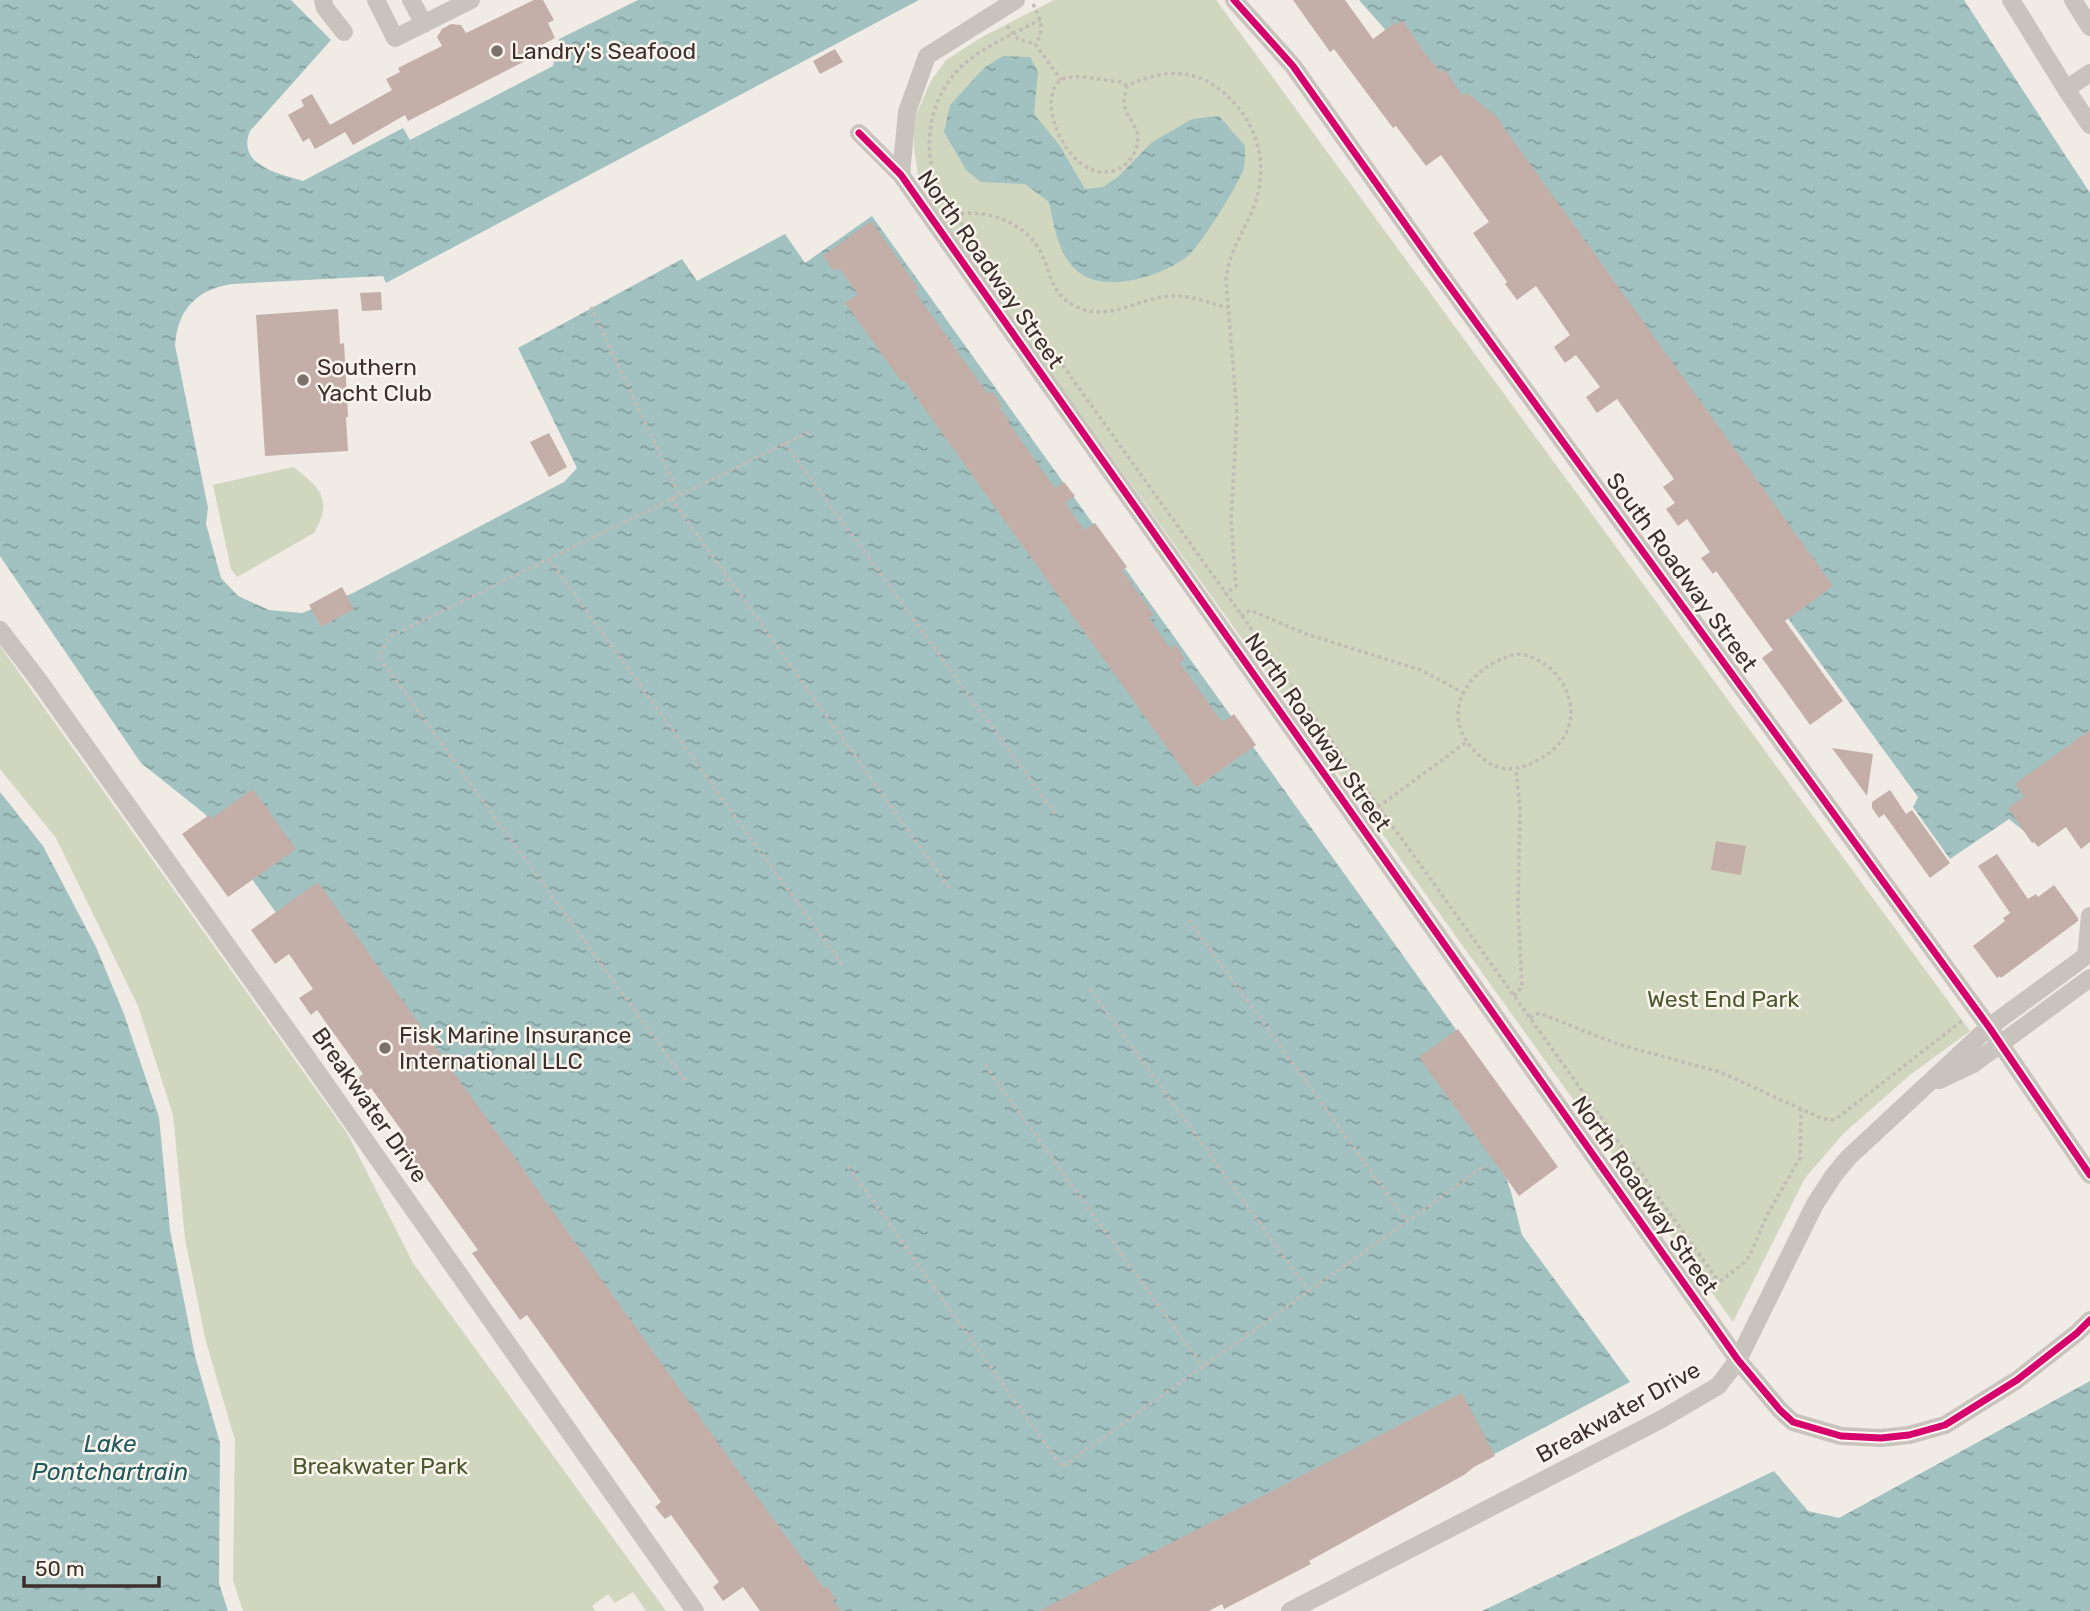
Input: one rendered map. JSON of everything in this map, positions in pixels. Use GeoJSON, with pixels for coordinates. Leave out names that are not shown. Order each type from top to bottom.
{"type":"FeatureCollection","features":[{"type":"Feature","properties":{"kind":"street"},"geometry":{"type":"LineString","coordinates":[[323,0],[325,8],[344,33]]}},
{"type":"Feature","properties":{"kind":"street"},"geometry":{"type":"LineString","coordinates":[[376,0],[396,38],[471,0]]}},
{"type":"Feature","properties":{"kind":"street"},"geometry":{"type":"LineString","coordinates":[[411,0],[424,24]]}},
{"type":"Feature","properties":{"kind":"street"},"geometry":{"type":"LineString","coordinates":[[999,11],[1016,0]]}},
{"type":"Feature","properties":{"kind":"street","name":"South Roadway Street"},"geometry":{"type":"LineString","coordinates":[[1234,0],[1293,66],[1445,281],[1989,1027],[2090,1175]]}},
{"type":"Feature","properties":{"kind":"street"},"geometry":{"type":"LineString","coordinates":[[2011,0],[2090,125]]}},
{"type":"Feature","properties":{"kind":"street"},"geometry":{"type":"LineString","coordinates":[[2073,0],[2090,27]]}},
{"type":"Feature","properties":{"kind":"street","name":"North Roadway Street"},"geometry":{"type":"LineString","coordinates":[[901,175],[907,112],[927,56],[999,11]]}},
{"type":"Feature","properties":{"kind":"street"},"geometry":{"type":"LineString","coordinates":[[2067,89],[2090,74]]}},
{"type":"Feature","properties":{"kind":"street","name":"North Roadway Street"},"geometry":{"type":"LineString","coordinates":[[859,132],[901,175],[1738,1360]]}},
{"type":"Feature","properties":{"kind":"street","name":"Breakwater Drive"},"geometry":{"type":"LineString","coordinates":[[0,631],[337,1099],[695,1611]]}},
{"type":"Feature","properties":{"kind":"street"},"geometry":{"type":"LineString","coordinates":[[2088,954],[2090,916]]}},
{"type":"Feature","properties":{"kind":"street","name":"Breakwater Drive"},"geometry":{"type":"LineString","coordinates":[[1290,1611],[1660,1420],[1718,1386],[1738,1360],[1800,1231],[1834,1175],[1872,1135],[1989,1027],[2088,954]]}},
{"type":"Feature","properties":{"kind":"street"},"geometry":{"type":"LineString","coordinates":[[1926,1086],[1973,1065],[2090,978]]}},
{"type":"Feature","properties":{"kind":"street"},"geometry":{"type":"LineString","coordinates":[[1738,1360],[1793,1422],[1841,1436],[1881,1438],[1945,1425],[2017,1380],[2090,1320]]}},
{"type":"Feature","properties":{"kind":"path"},"geometry":{"type":"LineString","coordinates":[[1030,0],[1041,19],[1037,46]]}},
{"type":"Feature","properties":{"kind":"path"},"geometry":{"type":"LineString","coordinates":[[999,11],[1012,36],[1037,46],[1061,80]]}},
{"type":"Feature","properties":{"kind":"path"},"geometry":{"type":"LineString","coordinates":[[1041,19],[969,60],[946,85],[934,112],[929,136],[930,166],[940,194],[1719,1282]]}},
{"type":"Feature","properties":{"kind":"path"},"geometry":{"type":"LineString","coordinates":[[1127,86],[1172,73],[1198,76],[1207,80],[1228,96],[1251,125],[1259,153],[1259,184],[1254,206],[1227,268],[1227,309],[1237,424],[1231,521],[1236,586],[1225,594]]}},
{"type":"Feature","properties":{"kind":"path"},"geometry":{"type":"LineString","coordinates":[[1082,76],[1097,81],[1121,82],[1127,86],[1124,102],[1136,128],[1137,145],[1131,159],[1124,166],[1114,171],[1093,171],[1079,162],[1060,139],[1051,103],[1054,89],[1061,80],[1082,76]]}},
{"type":"Feature","properties":{"kind":"path"},"geometry":{"type":"LineString","coordinates":[[954,215],[989,214],[1024,231],[1041,253],[1056,290],[1064,299],[1083,309],[1102,313],[1119,311],[1145,300],[1179,296],[1203,300],[1227,309]]}},
{"type":"Feature","properties":{"kind":"path"},"geometry":{"type":"LineString","coordinates":[[591,307],[679,494]]}},
{"type":"Feature","properties":{"kind":"path"},"geometry":{"type":"LineString","coordinates":[[685,1080],[379,657],[389,637],[811,431]]}},
{"type":"Feature","properties":{"kind":"path"},"geometry":{"type":"LineString","coordinates":[[785,443],[1057,816]]}},
{"type":"Feature","properties":{"kind":"path"},"geometry":{"type":"LineString","coordinates":[[671,498],[951,890]]}},
{"type":"Feature","properties":{"kind":"path"},"geometry":{"type":"LineString","coordinates":[[549,559],[844,967]]}},
{"type":"Feature","properties":{"kind":"path"},"geometry":{"type":"LineString","coordinates":[[1241,616],[1250,610],[1315,637],[1421,670],[1462,692]]}},
{"type":"Feature","properties":{"kind":"path"},"geometry":{"type":"LineString","coordinates":[[1517,654],[1538,660],[1550,667],[1560,678],[1570,708],[1569,722],[1564,736],[1549,753],[1516,769],[1503,769],[1491,764],[1474,750],[1460,726],[1458,713],[1462,692],[1483,670],[1502,658],[1517,654]]}},
{"type":"Feature","properties":{"kind":"path"},"geometry":{"type":"LineString","coordinates":[[1378,807],[1468,741]]}},
{"type":"Feature","properties":{"kind":"path"},"geometry":{"type":"LineString","coordinates":[[1514,996],[1522,987],[1518,898],[1520,808],[1516,769]]}},
{"type":"Feature","properties":{"kind":"path"},"geometry":{"type":"LineString","coordinates":[[1189,920],[1407,1221]]}},
{"type":"Feature","properties":{"kind":"path"},"geometry":{"type":"LineString","coordinates":[[1090,989],[1309,1291]]}},
{"type":"Feature","properties":{"kind":"path"},"geometry":{"type":"LineString","coordinates":[[1530,1018],[1539,1013],[1617,1044],[1720,1072],[1801,1110],[1832,1120],[1976,1010]]}},
{"type":"Feature","properties":{"kind":"path"},"geometry":{"type":"LineString","coordinates":[[985,1065],[1203,1367]]}},
{"type":"Feature","properties":{"kind":"path"},"geometry":{"type":"LineString","coordinates":[[1696,1300],[1744,1263],[1750,1255],[1767,1215],[1800,1158],[1801,1110]]}},
{"type":"Feature","properties":{"kind":"path"},"geometry":{"type":"LineString","coordinates":[[848,1166],[1062,1467],[1486,1165]]}},
{"type":"Feature","properties":{"kind":"green space","name":"West End Park"},"geometry":{"type":"Polygon","coordinates":[[[1054,0],[1216,0],[1970,1031],[1910,1075],[1844,1133],[1805,1178],[1733,1322],[931,206],[918,175],[914,119],[931,81],[946,60],[982,37],[1054,0]]]}},
{"type":"Feature","properties":{"kind":"green space"},"geometry":{"type":"Polygon","coordinates":[[[293,467],[317,488],[321,495],[323,512],[320,522],[314,533],[237,577],[231,569],[213,485],[293,467]]]}},
{"type":"Feature","properties":{"kind":"green space","name":"Breakwater Park"},"geometry":{"type":"Polygon","coordinates":[[[0,646],[347,1133],[413,1263],[666,1611],[646,1611],[633,1592],[615,1603],[608,1594],[592,1606],[596,1611],[243,1611],[233,1580],[235,1440],[206,1342],[185,1239],[173,1115],[138,1006],[56,838],[0,769],[0,646]]]}},
{"type":"Feature","properties":{"kind":"water"},"geometry":{"type":"Polygon","coordinates":[[[0,0],[291,0],[331,40],[250,131],[247,143],[254,160],[262,166],[303,181],[403,128],[410,140],[553,66],[559,39],[638,0],[919,0],[386,283],[383,276],[232,284],[199,296],[191,303],[180,321],[175,345],[208,508],[206,524],[221,578],[238,596],[269,610],[302,613],[351,594],[564,482],[577,468],[518,348],[682,259],[697,281],[785,234],[805,263],[872,216],[1455,1028],[1511,1192],[1522,1235],[1630,1382],[1199,1611],[780,1611],[205,814],[141,763],[0,556],[0,0]]]}},
{"type":"Feature","properties":{"kind":"water"},"geometry":{"type":"Polygon","coordinates":[[[1359,0],[1964,0],[2090,193],[2090,801],[2035,840],[2009,819],[1950,859],[1913,807],[1918,797],[1792,624],[1440,103],[1383,27],[1359,0]]]}},
{"type":"Feature","properties":{"kind":"water"},"geometry":{"type":"Polygon","coordinates":[[[1003,56],[1030,57],[1038,72],[1034,114],[1060,146],[1085,189],[1103,187],[1119,176],[1151,143],[1192,119],[1219,116],[1245,146],[1244,167],[1220,212],[1190,254],[1164,270],[1132,280],[1099,281],[1084,276],[1073,267],[1063,252],[1049,202],[1025,184],[981,182],[966,170],[944,132],[950,105],[985,67],[1003,56]]]}},
{"type":"Feature","properties":{"kind":"water","name":"Lake Pontchartrain"},"geometry":{"type":"Polygon","coordinates":[[[0,792],[43,846],[96,947],[124,1014],[159,1117],[170,1230],[195,1356],[220,1443],[219,1583],[228,1611],[0,1611],[0,792]]]}},
{"type":"Feature","properties":{"kind":"water"},"geometry":{"type":"Polygon","coordinates":[[[2090,1381],[2090,1611],[1482,1611],[1774,1471],[1808,1511],[1839,1518],[2090,1381]]]}},
{"type":"Feature","properties":{"kind":"building"},"geometry":{"type":"Polygon","coordinates":[[[534,0],[543,0],[554,20],[548,23],[555,38],[538,47],[541,53],[408,121],[405,115],[353,145],[345,132],[315,149],[309,138],[303,142],[288,115],[304,106],[301,100],[312,94],[330,125],[392,90],[386,79],[400,72],[398,68],[442,46],[437,37],[442,29],[451,24],[461,25],[466,33],[534,0]]]}},
{"type":"Feature","properties":{"kind":"building"},"geometry":{"type":"Polygon","coordinates":[[[1293,0],[1345,0],[1373,39],[1396,22],[1397,24],[1403,21],[1440,72],[1444,69],[1463,96],[1467,93],[1495,115],[1833,586],[1785,621],[1843,701],[1810,725],[1762,658],[1773,650],[1716,571],[1713,574],[1701,558],[1710,552],[1687,519],[1678,526],[1666,509],[1675,503],[1663,487],[1674,479],[1617,399],[1597,413],[1586,397],[1600,387],[1576,355],[1565,363],[1554,347],[1570,335],[1536,286],[1517,300],[1505,284],[1507,282],[1473,233],[1489,222],[1441,155],[1426,166],[1396,126],[1393,128],[1334,49],[1330,52],[1293,0]]]}},
{"type":"Feature","properties":{"kind":"building"},"geometry":{"type":"Polygon","coordinates":[[[835,49],[843,62],[820,74],[813,61],[835,49]]]}},
{"type":"Feature","properties":{"kind":"building"},"geometry":{"type":"Polygon","coordinates":[[[871,221],[919,289],[915,292],[988,394],[992,391],[1010,421],[1008,422],[1055,488],[1064,482],[1075,496],[1065,503],[1084,530],[1095,523],[1127,567],[1122,570],[1154,615],[1149,618],[1170,648],[1175,644],[1185,659],[1180,663],[1222,722],[1234,714],[1256,745],[1196,788],[904,380],[902,382],[845,303],[858,294],[839,268],[834,271],[823,256],[871,221]]]}},
{"type":"Feature","properties":{"kind":"building"},"geometry":{"type":"Polygon","coordinates":[[[381,292],[382,310],[362,311],[360,293],[381,292]]]}},
{"type":"Feature","properties":{"kind":"building","name":"Southern Yacht Club"},"geometry":{"type":"Polygon","coordinates":[[[338,309],[340,344],[344,343],[348,451],[265,456],[256,315],[338,309]]]}},
{"type":"Feature","properties":{"kind":"building"},"geometry":{"type":"Polygon","coordinates":[[[549,433],[567,467],[549,477],[530,442],[549,433]]]}},
{"type":"Feature","properties":{"kind":"building"},"geometry":{"type":"Polygon","coordinates":[[[342,587],[354,609],[321,627],[309,605],[342,587]]]}},
{"type":"Feature","properties":{"kind":"building"},"geometry":{"type":"Polygon","coordinates":[[[2090,730],[2090,842],[2081,849],[2066,827],[2038,847],[2032,843],[2008,808],[2024,797],[2015,784],[2090,730]]]}},
{"type":"Feature","properties":{"kind":"building"},"geometry":{"type":"Polygon","coordinates":[[[1832,748],[1873,754],[1867,796],[1832,748]]]}},
{"type":"Feature","properties":{"kind":"building"},"geometry":{"type":"Polygon","coordinates":[[[253,789],[296,849],[228,897],[182,834],[209,815],[211,819],[253,789]]]}},
{"type":"Feature","properties":{"kind":"building"},"geometry":{"type":"Polygon","coordinates":[[[1890,790],[1906,814],[1912,810],[1950,863],[1930,878],[1884,814],[1879,818],[1872,808],[1872,802],[1890,790]]]}},
{"type":"Feature","properties":{"kind":"building"},"geometry":{"type":"Polygon","coordinates":[[[1716,841],[1746,846],[1741,875],[1711,870],[1716,841]]]}},
{"type":"Feature","properties":{"kind":"building"},"geometry":{"type":"Polygon","coordinates":[[[1997,854],[2028,899],[2036,894],[2038,897],[2054,885],[2078,918],[2078,921],[2001,978],[1997,978],[1973,946],[2005,921],[2003,918],[2010,913],[1978,866],[1997,854]]]}},
{"type":"Feature","properties":{"kind":"building"},"geometry":{"type":"Polygon","coordinates":[[[318,882],[736,1468],[824,1588],[827,1586],[841,1611],[760,1611],[743,1587],[723,1601],[713,1587],[719,1582],[671,1515],[665,1519],[655,1507],[661,1502],[527,1315],[520,1320],[472,1253],[478,1250],[401,1143],[407,1138],[371,1088],[360,1096],[351,1083],[363,1074],[317,1010],[311,1015],[299,998],[313,989],[289,954],[275,964],[251,930],[318,882]]]}},
{"type":"Feature","properties":{"kind":"building"},"geometry":{"type":"Polygon","coordinates":[[[1458,1029],[1558,1167],[1519,1196],[1419,1057],[1458,1029]]]}},
{"type":"Feature","properties":{"kind":"building"},"geometry":{"type":"Polygon","coordinates":[[[1462,1393],[1495,1456],[1309,1561],[1311,1564],[1224,1609],[1222,1604],[1209,1611],[1039,1611],[1462,1393]]]}},
{"type":"Feature","properties":{"kind":"cycle path"},"geometry":{"type":"LineString","coordinates":[[1234,0],[1293,66],[1437,269],[1989,1027],[2090,1175]]}},
{"type":"Feature","properties":{"kind":"cycle path"},"geometry":{"type":"LineString","coordinates":[[859,133],[901,175],[1738,1360],[1780,1410],[1793,1422],[1841,1436],[1881,1438],[1909,1435],[1945,1425],[2017,1380],[2090,1320]]}},
{"type":"Feature","properties":{"kind":"place","name":"Landry's Seafood"},"geometry":{"type":"Point","coordinates":[497,51]}},
{"type":"Feature","properties":{"kind":"place","name":"Southern Yacht Club"},"geometry":{"type":"Point","coordinates":[303,380]}},
{"type":"Feature","properties":{"kind":"place","name":"Fisk Marine Insurance International LLC"},"geometry":{"type":"Point","coordinates":[385,1048]}}]}
